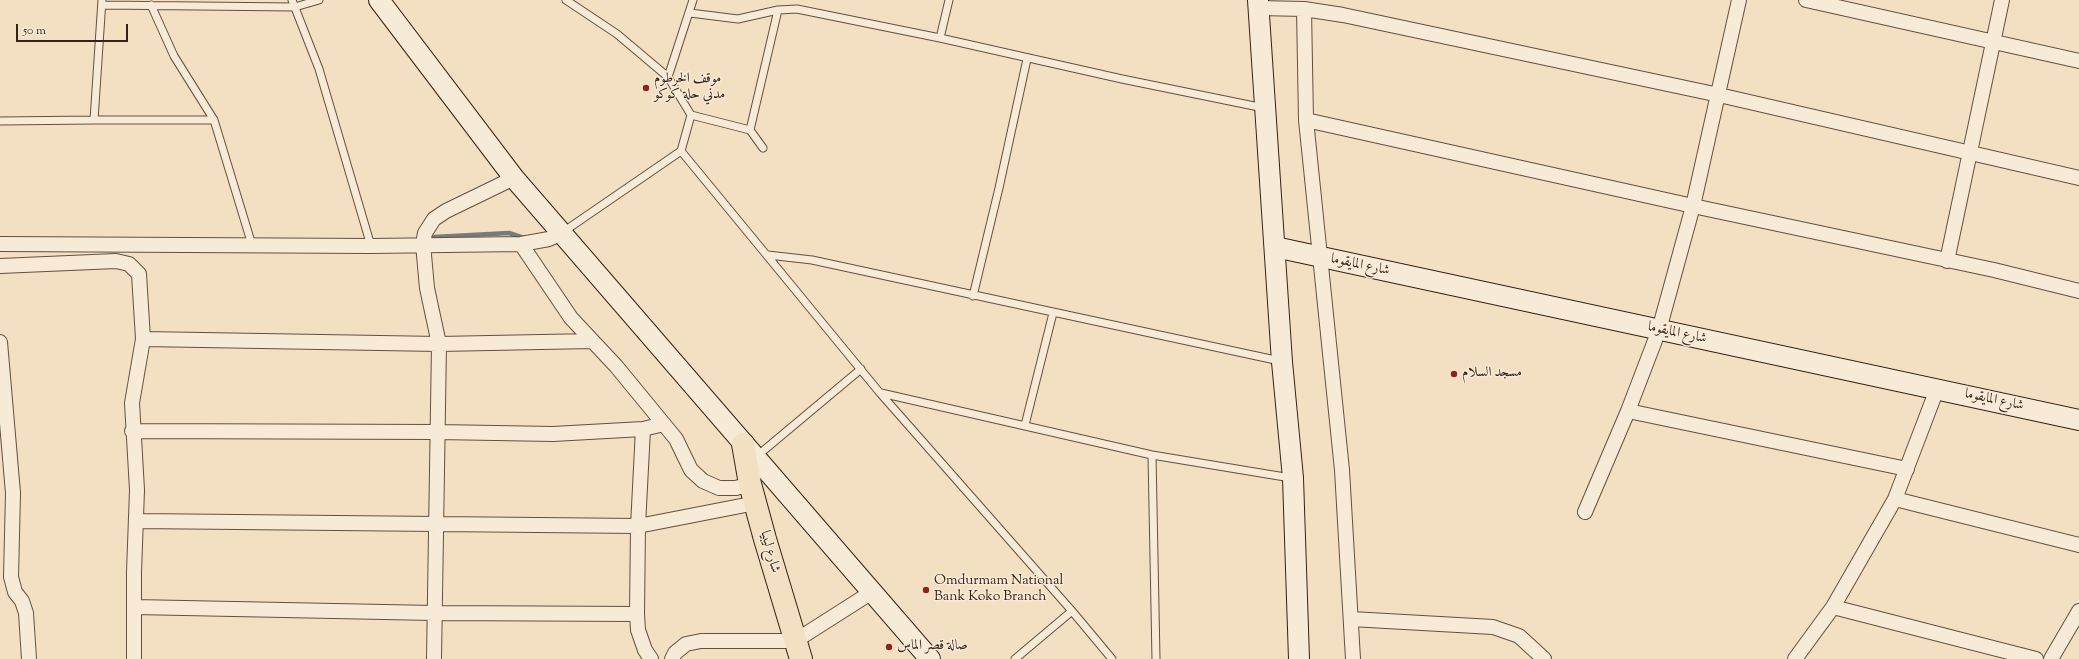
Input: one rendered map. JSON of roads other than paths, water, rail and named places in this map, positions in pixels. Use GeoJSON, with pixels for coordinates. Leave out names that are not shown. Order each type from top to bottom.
{"type":"FeatureCollection","features":[{"type":"Feature","properties":{"kind":"main road"},"geometry":{"type":"LineString","coordinates":[[380,0],[514,178],[930,659]]}},
{"type":"Feature","properties":{"kind":"main road"},"geometry":{"type":"LineString","coordinates":[[1259,4],[1282,362],[1293,478],[1298,659]]}},
{"type":"Feature","properties":{"kind":"main road","name":"شارع المايقوما"},"geometry":{"type":"LineString","coordinates":[[1275,247],[2079,420]]}},
{"type":"Feature","properties":{"kind":"main road","name":"شارع ليبيا"},"geometry":{"type":"LineString","coordinates":[[749,451],[753,494],[798,650]]}},
{"type":"Feature","properties":{"kind":"street"},"geometry":{"type":"LineString","coordinates":[[1585,512],[1628,411],[1659,330],[1693,206],[1739,0]]}},
{"type":"Feature","properties":{"kind":"street"},"geometry":{"type":"LineString","coordinates":[[1806,0],[2079,61]]}},
{"type":"Feature","properties":{"kind":"street"},"geometry":{"type":"LineString","coordinates":[[1947,261],[2002,0]]}},
{"type":"Feature","properties":{"kind":"street"},"geometry":{"type":"LineString","coordinates":[[1259,4],[1343,15],[1718,95],[2079,178]]}},
{"type":"Feature","properties":{"kind":"street"},"geometry":{"type":"LineString","coordinates":[[1304,9],[1306,120],[1342,470],[1353,659]]}},
{"type":"Feature","properties":{"kind":"street"},"geometry":{"type":"LineString","coordinates":[[1306,120],[1693,206],[1994,270],[2079,291]]}},
{"type":"Feature","properties":{"kind":"street"},"geometry":{"type":"LineString","coordinates":[[434,659],[439,344],[428,288],[422,244],[425,233],[434,220],[446,211],[514,178]]}},
{"type":"Feature","properties":{"kind":"street"},"geometry":{"type":"LineString","coordinates":[[0,244],[371,246],[422,244],[521,244],[548,239],[562,233]]}},
{"type":"Feature","properties":{"kind":"street"},"geometry":{"type":"LineString","coordinates":[[521,244],[557,299],[592,342],[616,366],[676,439],[691,470],[703,481],[719,488],[736,488],[753,494]]}},
{"type":"Feature","properties":{"kind":"street"},"geometry":{"type":"LineString","coordinates":[[0,266],[116,261],[129,264],[138,274],[143,339],[132,403],[132,431],[137,490],[134,659]]}},
{"type":"Feature","properties":{"kind":"street"},"geometry":{"type":"LineString","coordinates":[[143,339],[439,344],[592,342]]}},
{"type":"Feature","properties":{"kind":"street"},"geometry":{"type":"LineString","coordinates":[[0,342],[13,493],[6,558],[15,592],[22,602],[26,613],[29,659]]}},
{"type":"Feature","properties":{"kind":"street"},"geometry":{"type":"LineString","coordinates":[[1795,659],[1832,607],[1895,499],[1937,389]]}},
{"type":"Feature","properties":{"kind":"street"},"geometry":{"type":"LineString","coordinates":[[1628,411],[1907,470]]}},
{"type":"Feature","properties":{"kind":"street"},"geometry":{"type":"LineString","coordinates":[[132,431],[553,434],[643,429],[664,424]]}},
{"type":"Feature","properties":{"kind":"street"},"geometry":{"type":"LineString","coordinates":[[643,429],[638,526],[637,614],[638,630],[645,650],[651,659]]}},
{"type":"Feature","properties":{"kind":"street"},"geometry":{"type":"LineString","coordinates":[[137,521],[638,526],[753,494]]}},
{"type":"Feature","properties":{"kind":"street"},"geometry":{"type":"LineString","coordinates":[[1895,499],[2079,545]]}},
{"type":"Feature","properties":{"kind":"street"},"geometry":{"type":"LineString","coordinates":[[672,659],[675,653],[686,644],[701,641],[798,650],[872,592]]}},
{"type":"Feature","properties":{"kind":"street"},"geometry":{"type":"LineString","coordinates":[[134,607],[434,613],[637,614]]}},
{"type":"Feature","properties":{"kind":"street"},"geometry":{"type":"LineString","coordinates":[[1832,607],[2036,659]]}},
{"type":"Feature","properties":{"kind":"street"},"geometry":{"type":"LineString","coordinates":[[2052,659],[2079,611]]}},
{"type":"Feature","properties":{"kind":"street"},"geometry":{"type":"LineString","coordinates":[[1351,619],[1492,627],[1519,636],[1544,659]]}},
{"type":"Feature","properties":{"kind":"lane"},"geometry":{"type":"LineString","coordinates":[[292,0],[319,69],[371,246]]}},
{"type":"Feature","properties":{"kind":"lane"},"geometry":{"type":"LineString","coordinates":[[94,120],[102,3],[295,8],[319,0]]}},
{"type":"Feature","properties":{"kind":"lane"},"geometry":{"type":"LineString","coordinates":[[566,0],[617,34],[668,77],[691,115],[750,130],[762,148]]}},
{"type":"Feature","properties":{"kind":"lane"},"geometry":{"type":"LineString","coordinates":[[668,77],[693,0]]}},
{"type":"Feature","properties":{"kind":"lane"},"geometry":{"type":"LineString","coordinates":[[940,38],[949,0]]}},
{"type":"Feature","properties":{"kind":"lane"},"geometry":{"type":"LineString","coordinates":[[152,5],[174,56],[214,120],[252,245]]}},
{"type":"Feature","properties":{"kind":"lane"},"geometry":{"type":"LineString","coordinates":[[690,13],[738,19],[778,10],[797,9],[940,38],[1027,59],[1266,108]]}},
{"type":"Feature","properties":{"kind":"lane"},"geometry":{"type":"LineString","coordinates":[[750,130],[778,10]]}},
{"type":"Feature","properties":{"kind":"lane"},"geometry":{"type":"LineString","coordinates":[[973,296],[999,188],[1027,59]]}},
{"type":"Feature","properties":{"kind":"lane"},"geometry":{"type":"LineString","coordinates":[[562,233],[681,151],[691,115]]}},
{"type":"Feature","properties":{"kind":"lane"},"geometry":{"type":"LineString","coordinates":[[0,121],[214,120]]}},
{"type":"Feature","properties":{"kind":"lane"},"geometry":{"type":"LineString","coordinates":[[681,151],[741,226],[768,255],[880,393],[1072,611],[1112,659]]}},
{"type":"Feature","properties":{"kind":"lane"},"geometry":{"type":"LineString","coordinates":[[768,255],[812,260],[1282,362]]}},
{"type":"Feature","properties":{"kind":"lane"},"geometry":{"type":"LineString","coordinates":[[1025,425],[1053,313]]}},
{"type":"Feature","properties":{"kind":"lane"},"geometry":{"type":"LineString","coordinates":[[749,451],[861,369]]}},
{"type":"Feature","properties":{"kind":"lane"},"geometry":{"type":"LineString","coordinates":[[880,393],[1152,455],[1293,478]]}},
{"type":"Feature","properties":{"kind":"lane"},"geometry":{"type":"LineString","coordinates":[[1152,455],[1156,659]]}},
{"type":"Feature","properties":{"kind":"lane"},"geometry":{"type":"LineString","coordinates":[[1015,659],[1072,611]]}},
{"type":"Feature","properties":{"kind":"waterway"},"geometry":{"type":"LineString","coordinates":[[434,237],[509,233],[527,239]]}},
{"type":"Feature","properties":{"kind":"place","name":"موقف الخرطوم مدني حلة كوكو"},"geometry":{"type":"Point","coordinates":[646,88]}},
{"type":"Feature","properties":{"kind":"place","name":"مسجد السلام"},"geometry":{"type":"Point","coordinates":[1454,374]}},
{"type":"Feature","properties":{"kind":"place","name":"Omdurmam National Bank Koko Branch"},"geometry":{"type":"Point","coordinates":[926,590]}},
{"type":"Feature","properties":{"kind":"place","name":"صالة قصر الماس"},"geometry":{"type":"Point","coordinates":[889,647]}}]}
